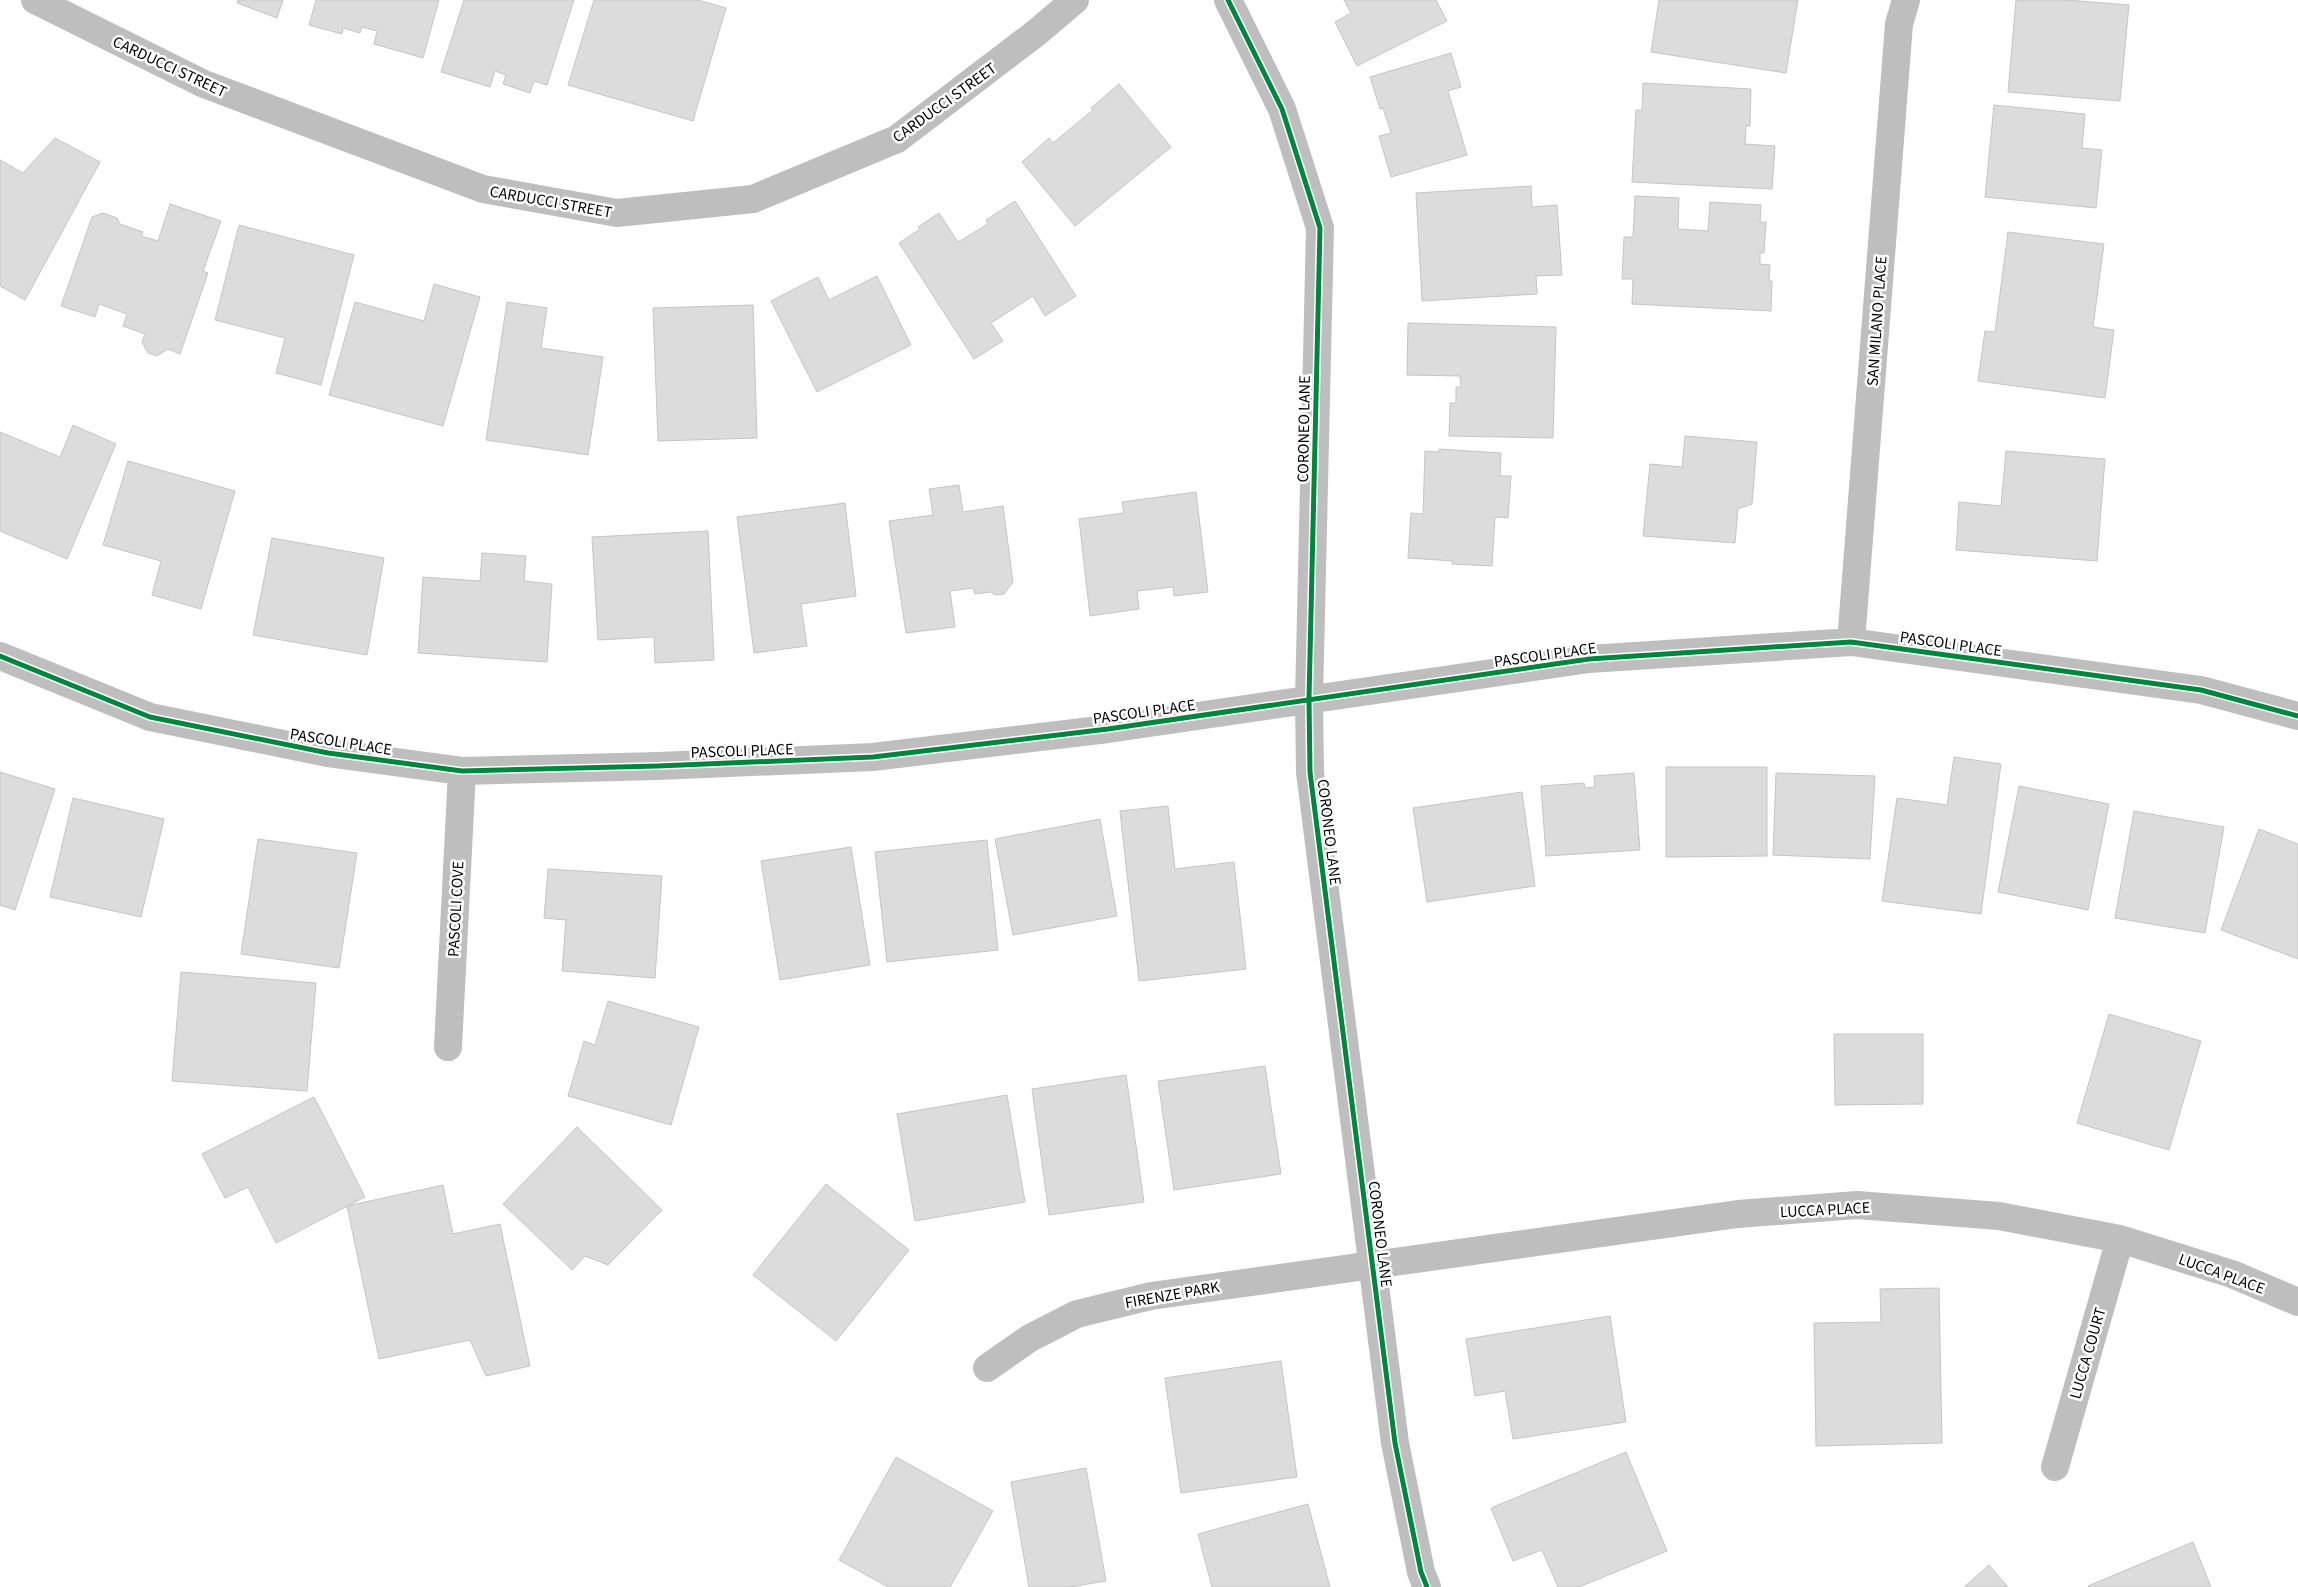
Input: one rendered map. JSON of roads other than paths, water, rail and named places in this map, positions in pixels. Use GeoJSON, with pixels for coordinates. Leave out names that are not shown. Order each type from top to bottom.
{"type":"FeatureCollection","features":[{"type":"Feature","properties":{"kind":"street","name":"CARDUCCI STREET"},"geometry":{"type":"LineString","coordinates":[[35,0],[204,84],[483,189],[618,213],[753,199],[897,139],[1036,33],[1075,0]]}},
{"type":"Feature","properties":{"kind":"street","name":"CORONEO LANE"},"geometry":{"type":"LineString","coordinates":[[1228,0],[1282,109],[1320,228],[1309,699],[1310,772],[1395,1443],[1421,1572],[1427,1587]]}},
{"type":"Feature","properties":{"kind":"street","name":"SAN MILANO PLACE"},"geometry":{"type":"LineString","coordinates":[[1851,642],[1899,24],[1906,0]]}},
{"type":"Feature","properties":{"kind":"street","name":"PASCOLI PLACE"},"geometry":{"type":"LineString","coordinates":[[0,656],[150,717],[328,753],[462,771],[658,766],[873,757],[1108,729],[1589,659],[1851,642],[2201,690],[2298,716]]}},
{"type":"Feature","properties":{"kind":"street","name":"PASCOLI COVE"},"geometry":{"type":"LineString","coordinates":[[448,1047],[462,771]]}},
{"type":"Feature","properties":{"kind":"street","name":"LUCCA PLACE"},"geometry":{"type":"LineString","coordinates":[[1372,1263],[1738,1214],[1857,1205],[1998,1216],[2120,1239],[2232,1274],[2298,1302]]}},
{"type":"Feature","properties":{"kind":"street","name":"LUCCA COURT"},"geometry":{"type":"LineString","coordinates":[[2055,1467],[2120,1239]]}},
{"type":"Feature","properties":{"kind":"street","name":"FIRENZE PARK"},"geometry":{"type":"LineString","coordinates":[[987,1368],[1030,1338],[1077,1314],[1151,1296],[1372,1263]]}}]}
